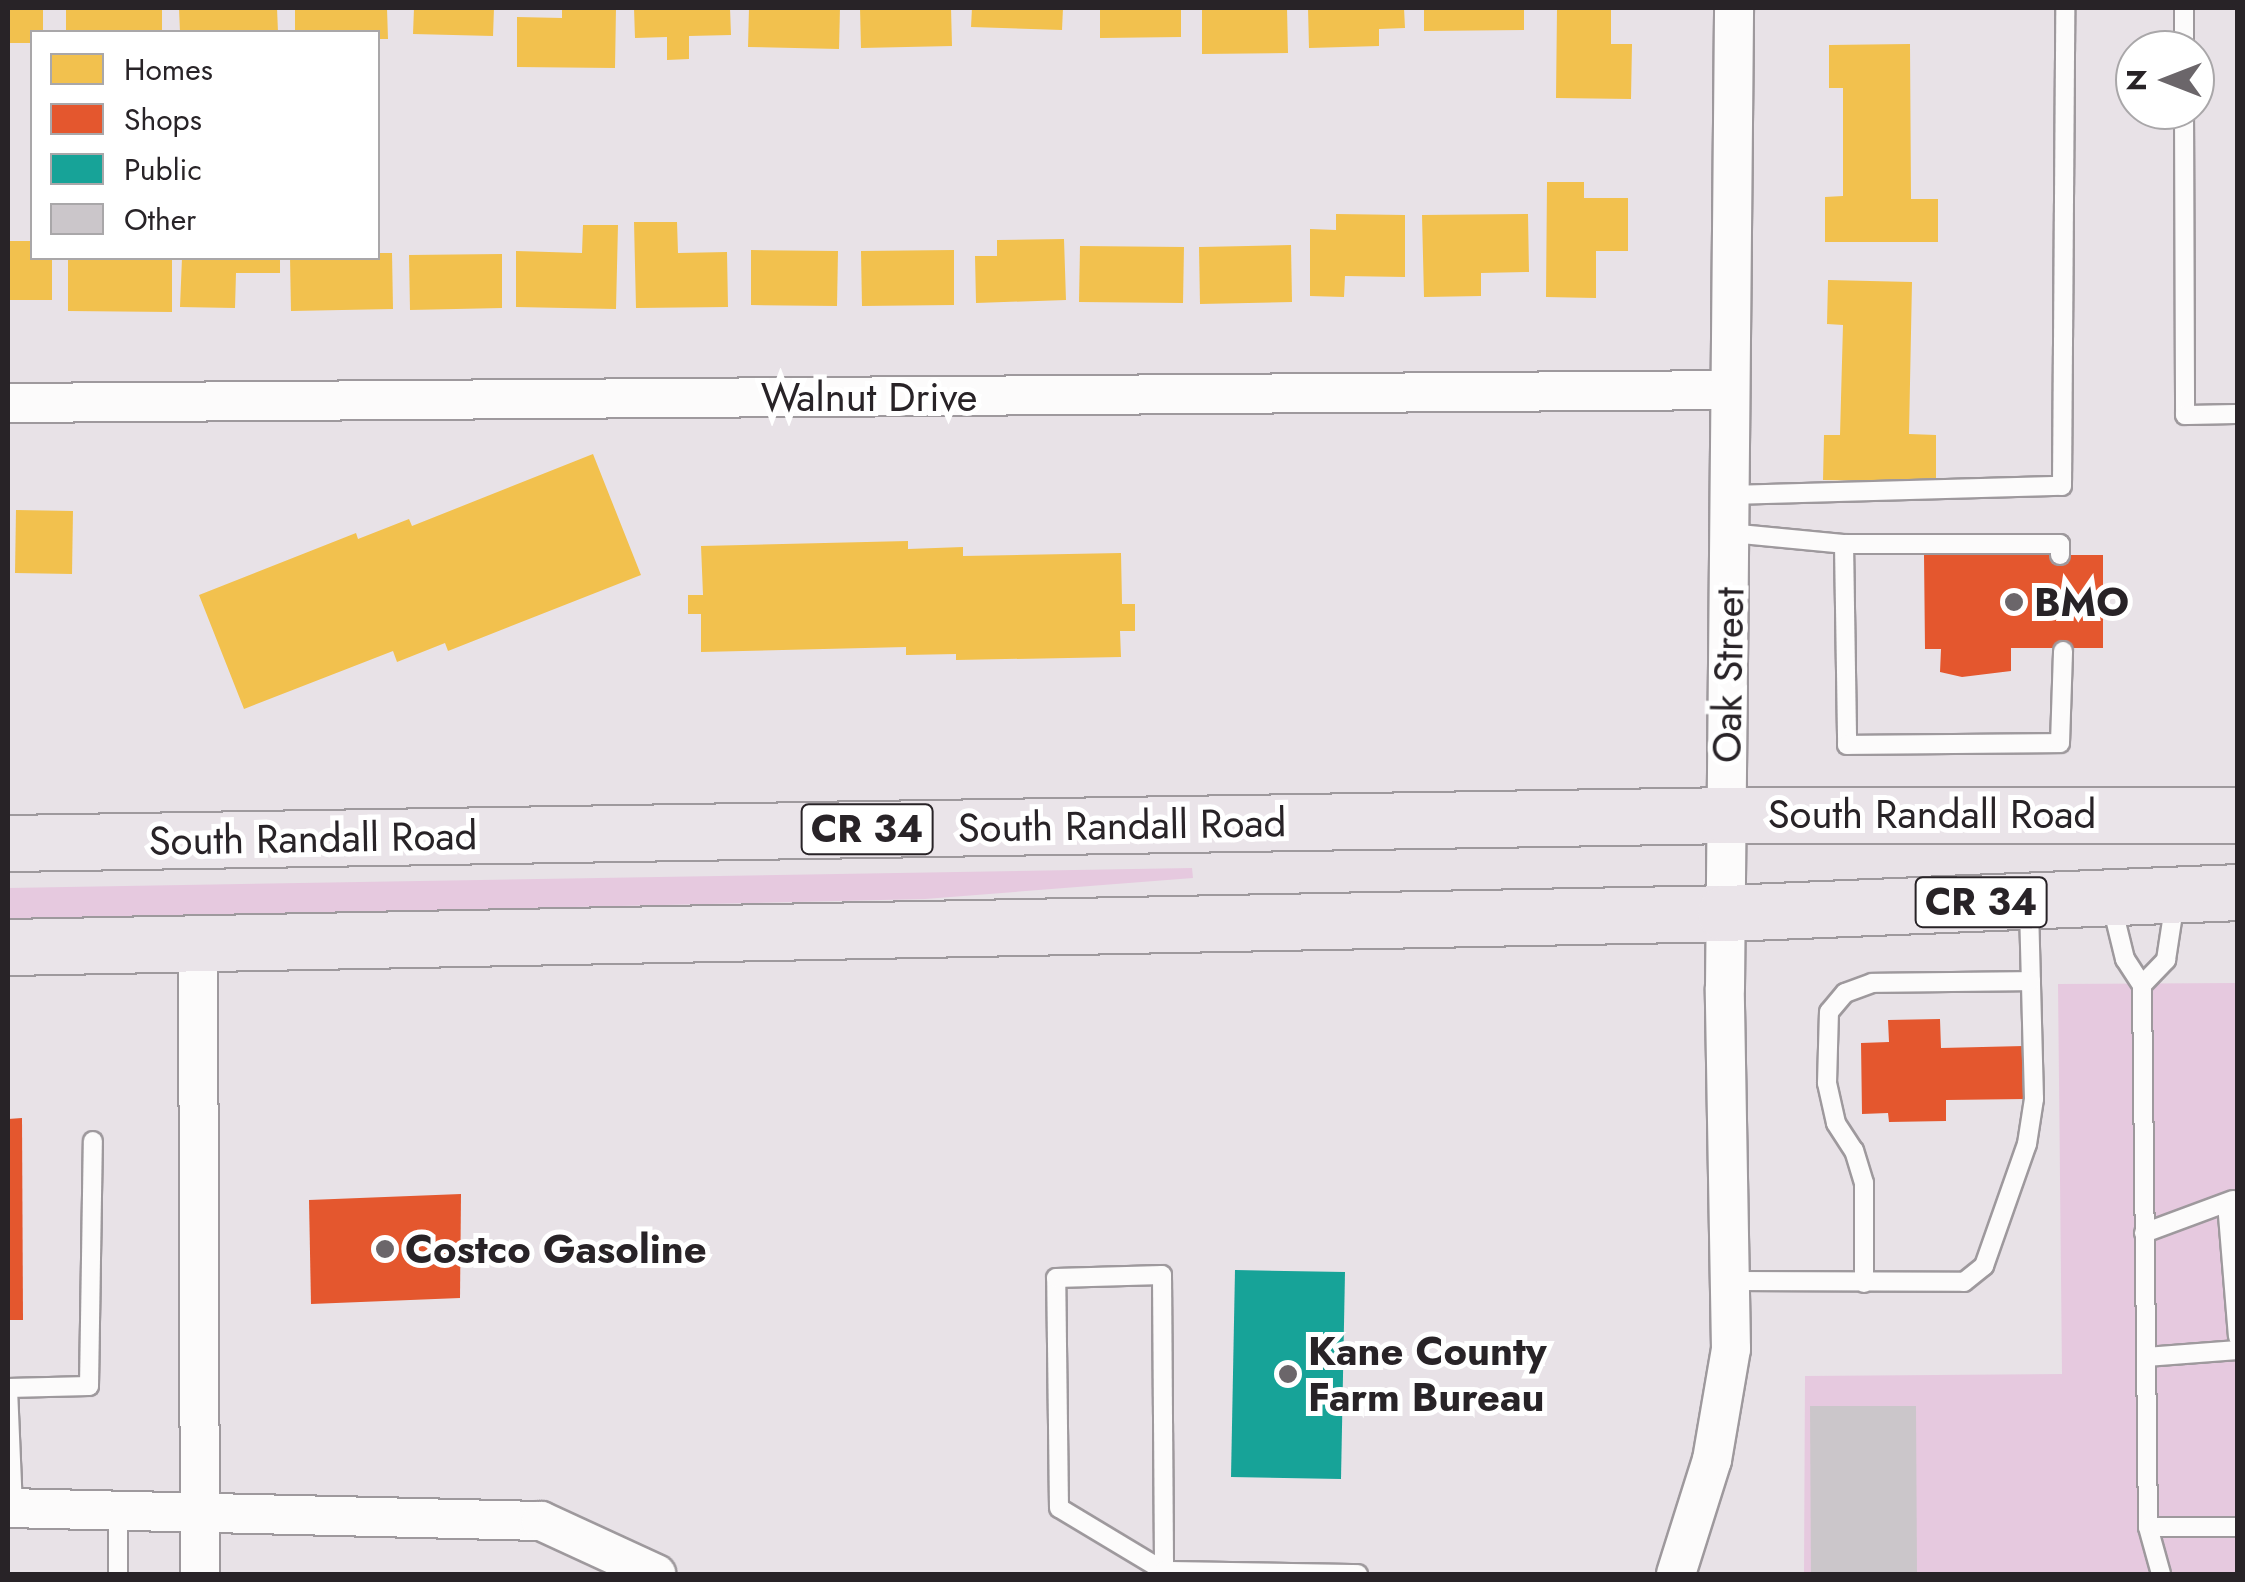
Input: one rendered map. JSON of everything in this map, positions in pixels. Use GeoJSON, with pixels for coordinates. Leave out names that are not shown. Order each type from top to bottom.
{"type":"FeatureCollection","features":[{"type":"Feature","properties":{"kind":"main road","name":"South Randall Road"},"geometry":{"type":"LineString","coordinates":[[8,843],[1726,815],[2238,816]]}},
{"type":"Feature","properties":{"kind":"main road","name":"South Randall Road"},"geometry":{"type":"LineString","coordinates":[[198,943],[1725,913],[2238,892]]}},
{"type":"Feature","properties":{"kind":"main road","name":"CR 34"},"geometry":{"type":"LineString","coordinates":[[8,947],[198,943]]}},
{"type":"Feature","properties":{"kind":"street","name":"Oak Street"},"geometry":{"type":"LineString","coordinates":[[1676,1574],[1712,1460],[1731,1350],[1725,913],[1734,8]]}},
{"type":"Feature","properties":{"kind":"street","name":"Walnut Drive"},"geometry":{"type":"LineString","coordinates":[[8,403],[1730,390]]}},
{"type":"Feature","properties":{"kind":"street"},"geometry":{"type":"LineString","coordinates":[[198,943],[200,1574]]}},
{"type":"Feature","properties":{"kind":"street"},"geometry":{"type":"LineString","coordinates":[[10,1508],[200,1509],[541,1521],[656,1574]]}},
{"type":"Feature","properties":{"kind":"lane"},"geometry":{"type":"LineString","coordinates":[[1730,496],[2062,486],[2065,8]]}},
{"type":"Feature","properties":{"kind":"lane"},"geometry":{"type":"LineString","coordinates":[[2184,130],[2185,415],[2238,414]]}},
{"type":"Feature","properties":{"kind":"lane"},"geometry":{"type":"LineString","coordinates":[[1730,533],[1844,544],[2060,544],[2060,555]]}},
{"type":"Feature","properties":{"kind":"lane"},"geometry":{"type":"LineString","coordinates":[[1844,544],[1847,745],[2060,743],[2063,651]]}},
{"type":"Feature","properties":{"kind":"lane"},"geometry":{"type":"LineString","coordinates":[[2142,985],[2166,960],[2176,895]]}},
{"type":"Feature","properties":{"kind":"lane"},"geometry":{"type":"LineString","coordinates":[[2110,897],[2125,959],[2142,985],[2148,1526],[2161,1574]]}},
{"type":"Feature","properties":{"kind":"lane"},"geometry":{"type":"LineString","coordinates":[[1732,1282],[1964,1282],[1984,1266],[2027,1144],[2034,1099],[2029,900]]}},
{"type":"Feature","properties":{"kind":"lane"},"geometry":{"type":"LineString","coordinates":[[1864,1283],[1864,1183],[1854,1150],[1836,1123],[1826,1069],[1830,1012],[1845,993],[1872,984],[2031,980]]}},
{"type":"Feature","properties":{"kind":"lane"},"geometry":{"type":"LineString","coordinates":[[10,1508],[8,1388],[89,1386],[93,1141]]}},
{"type":"Feature","properties":{"kind":"lane"},"geometry":{"type":"LineString","coordinates":[[2144,1233],[2232,1200],[2238,1337]]}},
{"type":"Feature","properties":{"kind":"lane"},"geometry":{"type":"LineString","coordinates":[[1164,1570],[1162,1275],[1056,1278],[1059,1508],[1164,1570],[1358,1574]]}},
{"type":"Feature","properties":{"kind":"lane"},"geometry":{"type":"LineString","coordinates":[[2146,1357],[2238,1350]]}},
{"type":"Feature","properties":{"kind":"lane"},"geometry":{"type":"LineString","coordinates":[[118,1509],[118,1574]]}},
{"type":"Feature","properties":{"kind":"lane"},"geometry":{"type":"LineString","coordinates":[[2148,1526],[2238,1526]]}},
{"type":"Feature","properties":{"kind":"shaded area"},"geometry":{"type":"Polygon","coordinates":[[[1192,868],[1193,878],[925,899],[8,920],[8,888],[1192,868]]]}},
{"type":"Feature","properties":{"kind":"shaded area"},"geometry":{"type":"Polygon","coordinates":[[[2237,983],[2237,1574],[1804,1574],[1805,1376],[2062,1374],[2058,984],[2237,983]]]}},
{"type":"Feature","properties":{"kind":"building: Homes"},"geometry":{"type":"Polygon","coordinates":[[[8,8],[43,8],[43,30],[30,30],[30,43],[8,43],[8,8]]]}},
{"type":"Feature","properties":{"kind":"building: Homes"},"geometry":{"type":"Polygon","coordinates":[[[66,8],[162,8],[162,30],[66,30],[66,8]]]}},
{"type":"Feature","properties":{"kind":"building: Homes"},"geometry":{"type":"Polygon","coordinates":[[[179,8],[277,8],[278,30],[180,30],[179,8]]]}},
{"type":"Feature","properties":{"kind":"building: Homes"},"geometry":{"type":"Polygon","coordinates":[[[295,8],[387,8],[388,39],[380,39],[380,30],[295,30],[295,8]]]}},
{"type":"Feature","properties":{"kind":"building: Homes"},"geometry":{"type":"Polygon","coordinates":[[[414,8],[494,8],[493,36],[413,34],[414,8]]]}},
{"type":"Feature","properties":{"kind":"building: Homes"},"geometry":{"type":"Polygon","coordinates":[[[562,8],[616,8],[615,68],[517,67],[517,17],[562,18],[562,8]]]}},
{"type":"Feature","properties":{"kind":"building: Homes"},"geometry":{"type":"Polygon","coordinates":[[[634,8],[730,8],[731,35],[689,36],[689,59],[667,60],[667,37],[635,38],[634,8]]]}},
{"type":"Feature","properties":{"kind":"building: Homes"},"geometry":{"type":"Polygon","coordinates":[[[749,8],[840,8],[839,49],[748,47],[749,8]]]}},
{"type":"Feature","properties":{"kind":"building: Homes"},"geometry":{"type":"Polygon","coordinates":[[[860,8],[951,8],[952,46],[861,48],[860,8]]]}},
{"type":"Feature","properties":{"kind":"building: Homes"},"geometry":{"type":"Polygon","coordinates":[[[972,8],[1063,8],[1062,30],[971,27],[972,8]]]}},
{"type":"Feature","properties":{"kind":"building: Homes"},"geometry":{"type":"Polygon","coordinates":[[[1100,8],[1181,8],[1181,37],[1100,38],[1100,8]]]}},
{"type":"Feature","properties":{"kind":"building: Homes"},"geometry":{"type":"Polygon","coordinates":[[[1202,8],[1287,8],[1288,53],[1202,54],[1202,8]]]}},
{"type":"Feature","properties":{"kind":"building: Homes"},"geometry":{"type":"Polygon","coordinates":[[[1308,8],[1404,8],[1405,28],[1379,29],[1379,46],[1309,48],[1308,8]]]}},
{"type":"Feature","properties":{"kind":"building: Homes"},"geometry":{"type":"Polygon","coordinates":[[[1424,8],[1524,8],[1524,30],[1424,31],[1424,8]]]}},
{"type":"Feature","properties":{"kind":"building: Homes"},"geometry":{"type":"Polygon","coordinates":[[[1557,8],[1611,8],[1611,44],[1632,44],[1631,99],[1556,98],[1557,8]]]}},
{"type":"Feature","properties":{"kind":"building: Homes"},"geometry":{"type":"Polygon","coordinates":[[[1910,44],[1911,199],[1938,199],[1938,242],[1825,242],[1825,197],[1843,196],[1843,88],[1829,88],[1829,45],[1910,44]]]}},
{"type":"Feature","properties":{"kind":"building: Homes"},"geometry":{"type":"Polygon","coordinates":[[[1547,182],[1584,182],[1584,198],[1628,198],[1628,251],[1596,251],[1596,298],[1546,297],[1547,182]]]}},
{"type":"Feature","properties":{"kind":"building: Homes"},"geometry":{"type":"Polygon","coordinates":[[[1336,214],[1405,215],[1405,277],[1345,276],[1344,297],[1310,296],[1310,229],[1336,230],[1336,214]]]}},
{"type":"Feature","properties":{"kind":"building: Homes"},"geometry":{"type":"Polygon","coordinates":[[[1528,214],[1529,272],[1481,273],[1481,296],[1424,297],[1422,215],[1528,214]]]}},
{"type":"Feature","properties":{"kind":"building: Homes"},"geometry":{"type":"Polygon","coordinates":[[[634,222],[677,222],[678,253],[727,252],[728,307],[636,308],[634,222]]]}},
{"type":"Feature","properties":{"kind":"building: Homes"},"geometry":{"type":"Polygon","coordinates":[[[583,225],[618,225],[616,309],[516,307],[516,251],[582,253],[583,225]]]}},
{"type":"Feature","properties":{"kind":"building: Homes"},"geometry":{"type":"Polygon","coordinates":[[[1064,239],[1066,300],[976,303],[975,256],[997,256],[997,240],[1064,239]]]}},
{"type":"Feature","properties":{"kind":"building: Homes"},"geometry":{"type":"Polygon","coordinates":[[[8,241],[30,241],[30,260],[52,260],[52,300],[8,300],[8,241]]]}},
{"type":"Feature","properties":{"kind":"building: Homes"},"geometry":{"type":"Polygon","coordinates":[[[1291,245],[1292,302],[1200,304],[1199,247],[1291,245]]]}},
{"type":"Feature","properties":{"kind":"building: Homes"},"geometry":{"type":"Polygon","coordinates":[[[1080,246],[1184,247],[1183,303],[1079,302],[1080,246]]]}},
{"type":"Feature","properties":{"kind":"building: Homes"},"geometry":{"type":"Polygon","coordinates":[[[751,250],[838,251],[837,306],[751,305],[751,250]]]}},
{"type":"Feature","properties":{"kind":"building: Homes"},"geometry":{"type":"Polygon","coordinates":[[[954,250],[954,305],[862,306],[861,251],[954,250]]]}},
{"type":"Feature","properties":{"kind":"building: Homes"},"geometry":{"type":"Polygon","coordinates":[[[392,253],[393,309],[291,311],[290,260],[380,260],[380,254],[392,253]]]}},
{"type":"Feature","properties":{"kind":"building: Homes"},"geometry":{"type":"Polygon","coordinates":[[[502,254],[502,308],[410,310],[409,255],[502,254]]]}},
{"type":"Feature","properties":{"kind":"building: Homes"},"geometry":{"type":"Polygon","coordinates":[[[68,260],[172,260],[172,312],[68,311],[68,260]]]}},
{"type":"Feature","properties":{"kind":"building: Homes"},"geometry":{"type":"Polygon","coordinates":[[[182,260],[280,260],[280,273],[236,273],[235,308],[180,307],[182,260]]]}},
{"type":"Feature","properties":{"kind":"building: Homes"},"geometry":{"type":"Polygon","coordinates":[[[1828,280],[1912,282],[1909,434],[1936,435],[1936,482],[1823,480],[1824,435],[1840,435],[1843,325],[1827,324],[1828,280]]]}},
{"type":"Feature","properties":{"kind":"building: Homes"},"geometry":{"type":"Polygon","coordinates":[[[593,454],[641,575],[448,651],[445,643],[397,662],[393,651],[244,709],[199,595],[356,533],[358,539],[409,519],[412,526],[593,454]]]}},
{"type":"Feature","properties":{"kind":"building: Homes"},"geometry":{"type":"Polygon","coordinates":[[[16,510],[73,511],[72,574],[15,573],[16,510]]]}},
{"type":"Feature","properties":{"kind":"building: Homes"},"geometry":{"type":"Polygon","coordinates":[[[908,541],[908,549],[963,547],[963,556],[1121,553],[1122,604],[1135,604],[1135,631],[1120,631],[1121,657],[956,660],[956,654],[906,655],[906,647],[701,652],[701,614],[688,614],[688,595],[703,595],[701,546],[908,541]]]}},
{"type":"Feature","properties":{"kind":"building: Shops","name":"BMO"},"geometry":{"type":"Polygon","coordinates":[[[1924,555],[2103,555],[2103,648],[2011,648],[2011,671],[1962,677],[1940,672],[1941,649],[1925,649],[1924,555]]]}},
{"type":"Feature","properties":{"kind":"building: Shops"},"geometry":{"type":"Polygon","coordinates":[[[1940,1019],[1941,1048],[2024,1046],[2025,1099],[1946,1100],[1946,1121],[1889,1122],[1888,1113],[1862,1114],[1861,1043],[1889,1042],[1888,1020],[1940,1019]]]}},
{"type":"Feature","properties":{"kind":"building: Shops"},"geometry":{"type":"Polygon","coordinates":[[[22,1118],[23,1320],[8,1320],[8,1119],[22,1118]]]}},
{"type":"Feature","properties":{"kind":"building: Shops","name":"Costco Gasoline"},"geometry":{"type":"Polygon","coordinates":[[[461,1194],[460,1298],[311,1304],[309,1200],[461,1194]]]}},
{"type":"Feature","properties":{"kind":"building: Public","name":"Kane County Farm Bureau"},"geometry":{"type":"Polygon","coordinates":[[[1235,1270],[1345,1272],[1341,1479],[1231,1477],[1235,1270]]]}},
{"type":"Feature","properties":{"kind":"building: Other"},"geometry":{"type":"Polygon","coordinates":[[[1810,1406],[1916,1406],[1917,1574],[1811,1574],[1810,1406]]]}},
{"type":"Feature","properties":{"kind":"place","name":"BMO"},"geometry":{"type":"Point","coordinates":[2014,602]}},
{"type":"Feature","properties":{"kind":"place","name":"Costco Gasoline"},"geometry":{"type":"Point","coordinates":[385,1249]}},
{"type":"Feature","properties":{"kind":"place","name":"Kane County Farm Bureau"},"geometry":{"type":"Point","coordinates":[1288,1374]}}]}
